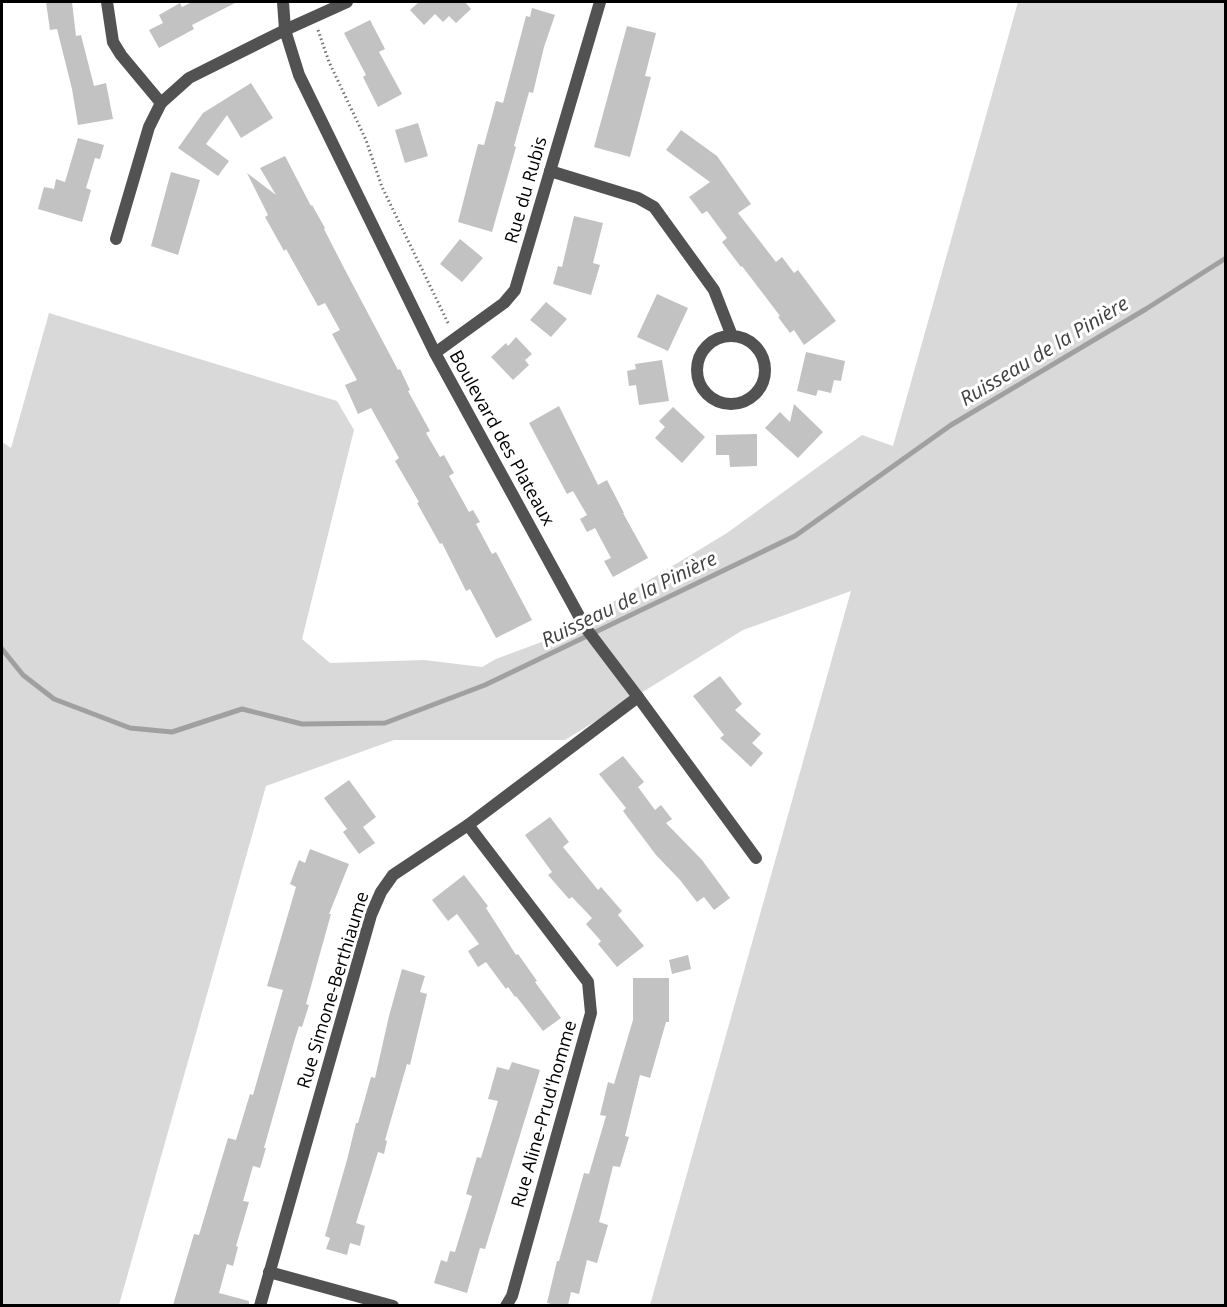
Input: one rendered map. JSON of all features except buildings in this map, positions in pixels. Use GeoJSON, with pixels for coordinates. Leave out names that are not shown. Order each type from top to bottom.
{"type":"FeatureCollection","features":[{"type":"Feature","properties":{"kind":"street"},"geometry":{"type":"LineString","coordinates":[[107,2],[113,42],[161,103]]}},
{"type":"Feature","properties":{"kind":"street","name":"Boulevard des Plateaux"},"geometry":{"type":"LineString","coordinates":[[283,2],[285,30],[299,75],[435,353],[585,627],[756,858]]}},
{"type":"Feature","properties":{"kind":"street"},"geometry":{"type":"LineString","coordinates":[[116,239],[148,127],[161,103],[189,78],[347,2]]}},
{"type":"Feature","properties":{"kind":"street","name":"Rue du Rubis"},"geometry":{"type":"LineString","coordinates":[[435,353],[504,303],[515,290],[600,2]]}},
{"type":"Feature","properties":{"kind":"street"},"geometry":{"type":"LineString","coordinates":[[550,171],[638,198],[654,207],[714,290],[732,336]]}},
{"type":"Feature","properties":{"kind":"street"},"geometry":{"type":"LineString","coordinates":[[732,336],[754,345],[761,354],[765,366],[765,377],[753,397],[742,403],[731,405],[720,403],[703,390],[696,370],[698,359],[711,342],[732,336]]}},
{"type":"Feature","properties":{"kind":"street","name":"Rue Simone-Berthiaume"},"geometry":{"type":"LineString","coordinates":[[260,1305],[371,915],[381,892],[393,875],[468,825],[638,697]]}},
{"type":"Feature","properties":{"kind":"street","name":"Rue Aline-Prud'homme"},"geometry":{"type":"LineString","coordinates":[[468,825],[588,982],[591,1013],[512,1296],[506,1305]]}},
{"type":"Feature","properties":{"kind":"street"},"geometry":{"type":"LineString","coordinates":[[269,1272],[393,1305]]}},
{"type":"Feature","properties":{"kind":"path"},"geometry":{"type":"LineString","coordinates":[[314,17],[329,62],[366,140],[382,186],[456,338]]}},
{"type":"Feature","properties":{"kind":"shaded area"},"geometry":{"type":"Polygon","coordinates":[[[1018,2],[1225,2],[1225,1305],[650,1305],[851,591],[743,630],[565,740],[394,740],[266,786],[119,1305],[2,1305],[2,442],[11,448],[49,313],[337,401],[354,430],[302,639],[330,663],[424,660],[482,667],[496,659],[555,637],[727,533],[862,435],[893,446],[1018,2]]]}},
{"type":"Feature","properties":{"kind":"waterway","name":"Ruisseau de la Pinière"},"geometry":{"type":"LineString","coordinates":[[2,649],[23,675],[54,699],[130,728],[172,732],[242,709],[302,724],[385,723],[485,685],[795,536],[951,425],[1146,309],[1226,258]]}}]}
